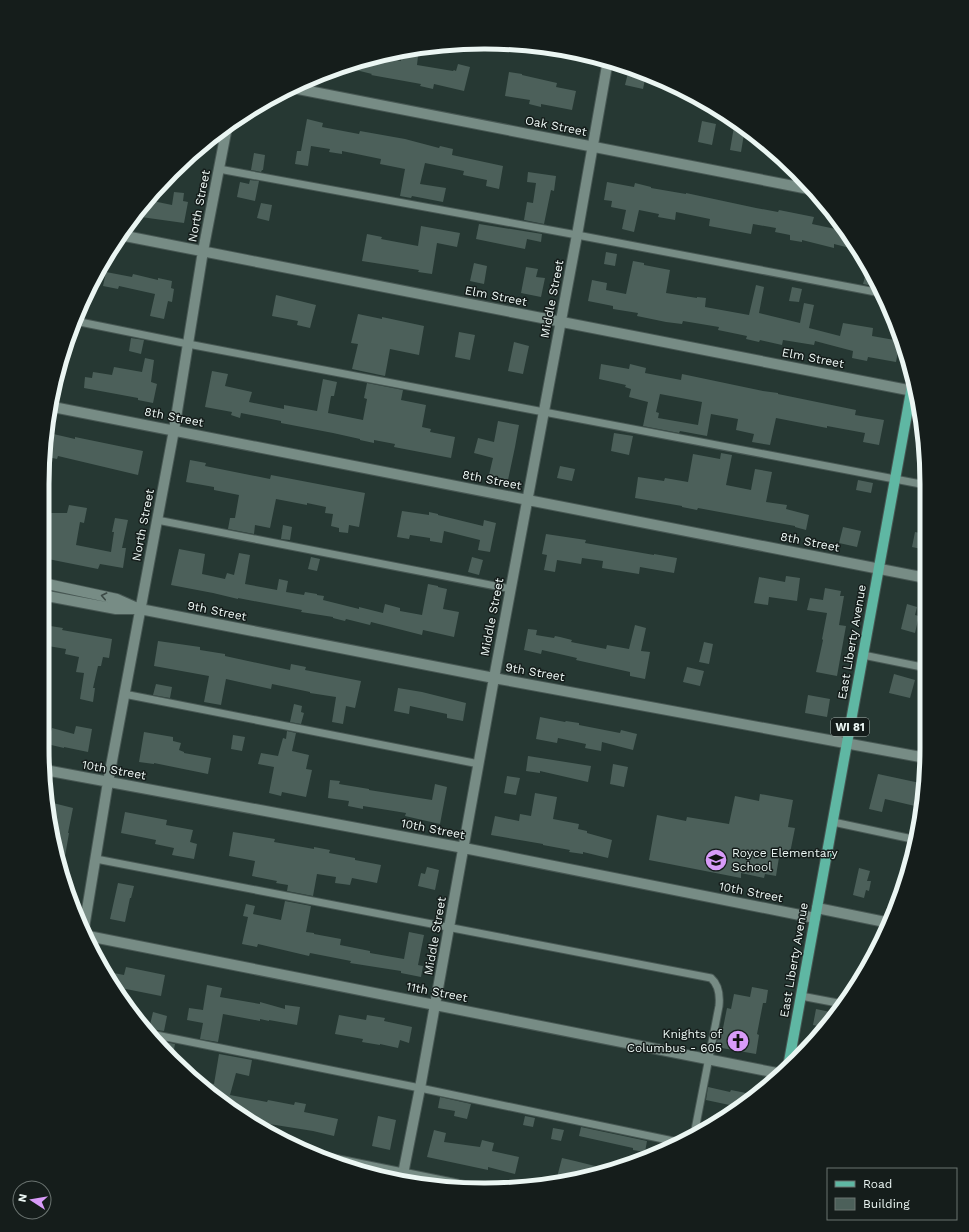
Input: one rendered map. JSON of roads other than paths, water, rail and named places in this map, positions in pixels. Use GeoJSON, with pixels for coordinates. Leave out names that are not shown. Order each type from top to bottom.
{"type":"FeatureCollection","features":[{"type":"Feature","properties":{"kind":"main road","name":"East Liberty Avenue"},"geometry":{"type":"LineString","coordinates":[[790,1057],[911,395]]}},
{"type":"Feature","properties":{"kind":"street","name":"Middle Street"},"geometry":{"type":"LineString","coordinates":[[403,1175],[607,67]]}},
{"type":"Feature","properties":{"kind":"street","name":"Oak Street"},"geometry":{"type":"LineString","coordinates":[[301,90],[803,188]]}},
{"type":"Feature","properties":{"kind":"street","name":"North Street"},"geometry":{"type":"LineString","coordinates":[[85,921],[108,782],[174,430],[203,251],[226,134]]}},
{"type":"Feature","properties":{"kind":"street","name":"Elm Street"},"geometry":{"type":"LineString","coordinates":[[127,236],[561,322],[909,388]]}},
{"type":"Feature","properties":{"kind":"street","name":"8th Street"},"geometry":{"type":"LineString","coordinates":[[56,408],[920,577]]}},
{"type":"Feature","properties":{"kind":"street","name":"9th Street"},"geometry":{"type":"LineString","coordinates":[[49,584],[118,599],[140,609]]}},
{"type":"Feature","properties":{"kind":"street","name":"9th Street"},"geometry":{"type":"LineString","coordinates":[[49,596],[116,609],[140,609],[494,678],[920,757]]}},
{"type":"Feature","properties":{"kind":"street","name":"10th Street"},"geometry":{"type":"LineString","coordinates":[[50,771],[816,913],[883,922]]}},
{"type":"Feature","properties":{"kind":"street","name":"11th Street"},"geometry":{"type":"LineString","coordinates":[[93,937],[774,1073]]}},
{"type":"Feature","properties":{"kind":"lane"},"geometry":{"type":"LineString","coordinates":[[219,169],[875,292]]}},
{"type":"Feature","properties":{"kind":"lane"},"geometry":{"type":"LineString","coordinates":[[80,322],[920,484]]}},
{"type":"Feature","properties":{"kind":"lane"},"geometry":{"type":"LineString","coordinates":[[157,520],[511,588]]}},
{"type":"Feature","properties":{"kind":"lane"},"geometry":{"type":"LineString","coordinates":[[863,655],[920,667]]}},
{"type":"Feature","properties":{"kind":"lane"},"geometry":{"type":"LineString","coordinates":[[124,694],[479,764]]}},
{"type":"Feature","properties":{"kind":"lane"},"geometry":{"type":"LineString","coordinates":[[833,822],[910,839]]}},
{"type":"Feature","properties":{"kind":"lane"},"geometry":{"type":"LineString","coordinates":[[96,859],[711,978],[714,981],[720,998],[720,1006],[695,1129]]}},
{"type":"Feature","properties":{"kind":"lane"},"geometry":{"type":"LineString","coordinates":[[801,996],[837,1003]]}},
{"type":"Feature","properties":{"kind":"lane"},"geometry":{"type":"LineString","coordinates":[[157,1035],[671,1141]]}},
{"type":"Feature","properties":{"kind":"place","name":"Royce Elementary School"},"geometry":{"type":"Point","coordinates":[716,860]}},
{"type":"Feature","properties":{"kind":"place","name":"Knights of Columbus - 605"},"geometry":{"type":"Point","coordinates":[738,1041]}}]}
